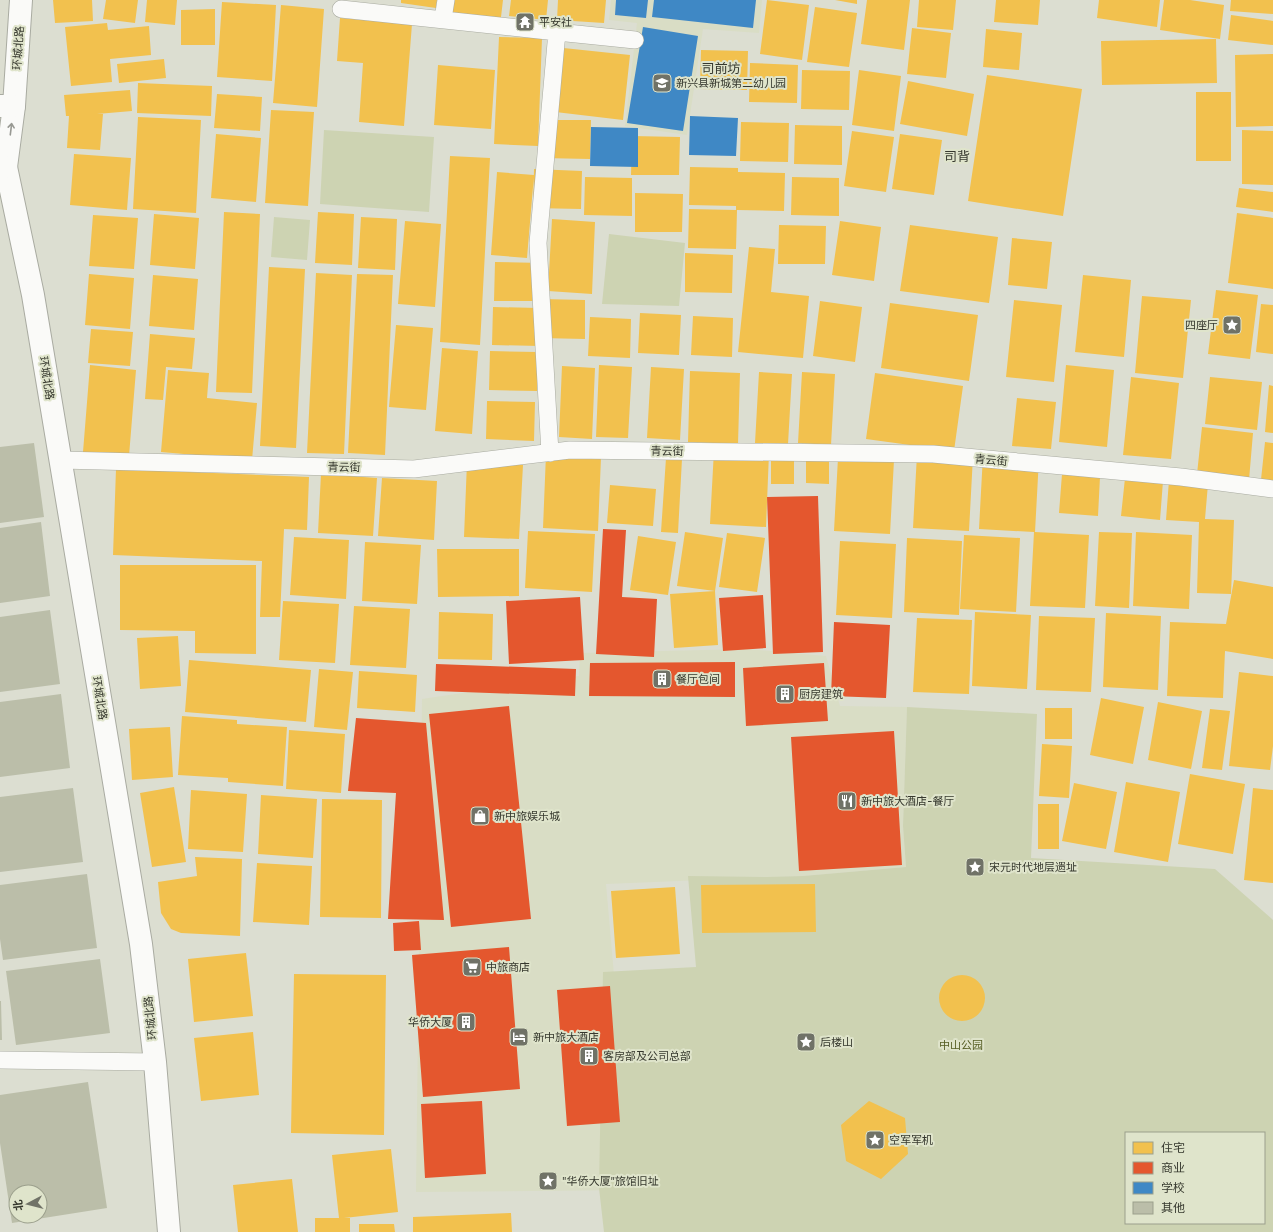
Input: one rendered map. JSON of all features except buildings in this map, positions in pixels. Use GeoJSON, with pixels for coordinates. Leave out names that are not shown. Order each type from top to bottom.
{"type":"FeatureCollection","features":[{"type":"Feature","properties":{"kind":"street","name":"环城北路"},"geometry":{"type":"LineString","coordinates":[[21,0],[7,106],[2,163],[33,296],[141,944],[155,1062],[169,1232]]}},
{"type":"Feature","properties":{"kind":"lane"},"geometry":{"type":"LineString","coordinates":[[443,19],[446,0]]}},
{"type":"Feature","properties":{"kind":"lane"},"geometry":{"type":"LineString","coordinates":[[341,9],[635,40]]}},
{"type":"Feature","properties":{"kind":"lane"},"geometry":{"type":"LineString","coordinates":[[550,453],[538,243],[557,32]]}},
{"type":"Feature","properties":{"kind":"lane","name":"青云街"},"geometry":{"type":"LineString","coordinates":[[61,460],[414,469],[570,450],[933,454],[1182,477],[1273,489]]}},
{"type":"Feature","properties":{"kind":"lane"},"geometry":{"type":"LineString","coordinates":[[0,1060],[155,1062]]}},
{"type":"Feature","properties":{"kind":"shaded area","name":"新兴县新城第二幼儿园"},"geometry":{"type":"Polygon","coordinates":[[[611,0],[762,0],[759,33],[703,29],[687,135],[625,126],[637,23],[609,20],[611,0]]]}},
{"type":"Feature","properties":{"kind":"shaded area","name":"新中旅大酒店"},"geometry":{"type":"Polygon","coordinates":[[[747,649],[826,656],[840,706],[907,707],[903,826],[906,867],[803,876],[606,884],[633,1190],[416,1192],[422,699],[579,676],[580,653],[747,649]]]}},
{"type":"Feature","properties":{"kind":"green space"},"geometry":{"type":"Polygon","coordinates":[[[324,130],[434,137],[429,212],[320,204],[324,130]]]}},
{"type":"Feature","properties":{"kind":"green space"},"geometry":{"type":"Polygon","coordinates":[[[274,217],[310,220],[307,260],[271,257],[274,217]]]}},
{"type":"Feature","properties":{"kind":"green space"},"geometry":{"type":"Polygon","coordinates":[[[609,234],[685,243],[679,306],[602,304],[609,234]]]}},
{"type":"Feature","properties":{"kind":"green space","name":"中山公园"},"geometry":{"type":"Polygon","coordinates":[[[907,707],[1037,714],[1031,858],[1215,869],[1273,920],[1273,1232],[604,1232],[599,1188],[603,972],[696,967],[688,876],[803,876],[906,867],[903,826],[907,707]]]}},
{"type":"Feature","properties":{"kind":"place","name":"平安社"},"geometry":{"type":"Point","coordinates":[525,22]}},
{"type":"Feature","properties":{"kind":"place","name":"新兴县新城第二幼儿园"},"geometry":{"type":"Point","coordinates":[662,83]}},
{"type":"Feature","properties":{"kind":"place","name":"四座厅"},"geometry":{"type":"Point","coordinates":[1232,325]}},
{"type":"Feature","properties":{"kind":"place","name":"餐厅包间"},"geometry":{"type":"Point","coordinates":[662,679]}},
{"type":"Feature","properties":{"kind":"place","name":"厨房建筑"},"geometry":{"type":"Point","coordinates":[785,694]}},
{"type":"Feature","properties":{"kind":"place","name":"新中旅大酒店-餐厅"},"geometry":{"type":"Point","coordinates":[847,801]}},
{"type":"Feature","properties":{"kind":"place","name":"新中旅娱乐城"},"geometry":{"type":"Point","coordinates":[480,816]}},
{"type":"Feature","properties":{"kind":"place","name":"宋元时代地层遗址"},"geometry":{"type":"Point","coordinates":[975,867]}},
{"type":"Feature","properties":{"kind":"place","name":"中旅商店"},"geometry":{"type":"Point","coordinates":[472,967]}},
{"type":"Feature","properties":{"kind":"place","name":"华侨大厦"},"geometry":{"type":"Point","coordinates":[466,1022]}},
{"type":"Feature","properties":{"kind":"place","name":"新中旅大酒店"},"geometry":{"type":"Point","coordinates":[519,1037]}},
{"type":"Feature","properties":{"kind":"place","name":"后楼山"},"geometry":{"type":"Point","coordinates":[806,1042]}},
{"type":"Feature","properties":{"kind":"place","name":"客房部及公司总部"},"geometry":{"type":"Point","coordinates":[589,1056]}},
{"type":"Feature","properties":{"kind":"place","name":"空军军机"},"geometry":{"type":"Point","coordinates":[875,1140]}},
{"type":"Feature","properties":{"kind":"place","name":"\"华侨大厦\"旅馆旧址"},"geometry":{"type":"Point","coordinates":[548,1181]}},
{"type":"Feature","properties":{"kind":"district","name":"司前坊"},"geometry":{"type":"Point","coordinates":[721,68]}},
{"type":"Feature","properties":{"kind":"district","name":"司背"},"geometry":{"type":"Point","coordinates":[957,156]}}]}
